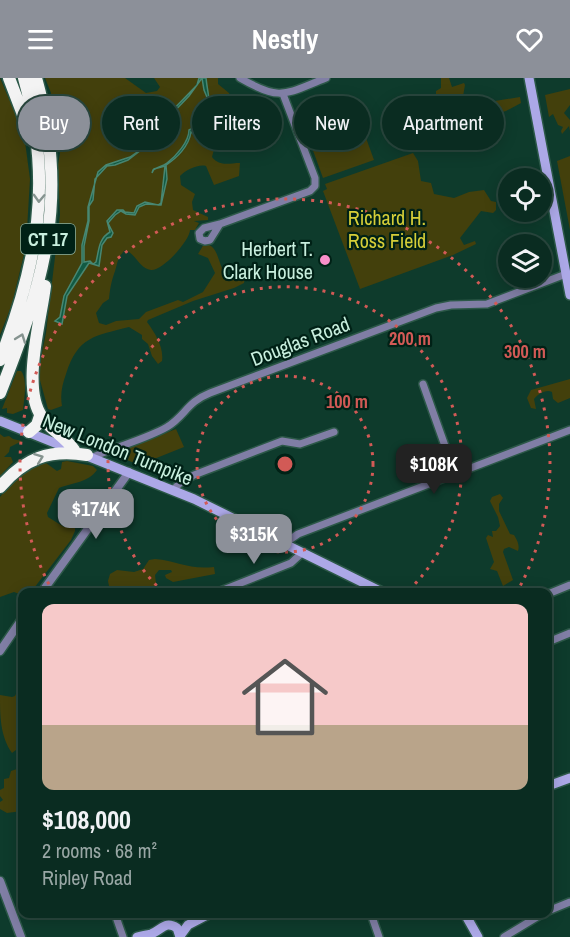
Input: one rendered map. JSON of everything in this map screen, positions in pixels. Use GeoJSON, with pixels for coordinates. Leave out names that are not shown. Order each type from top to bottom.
{"type":"FeatureCollection","features":[{"type":"Feature","properties":{"kind":"highway"},"geometry":{"type":"LineString","coordinates":[[9,78],[22,112],[39,171]]}},
{"type":"Feature","properties":{"kind":"highway","name":"CT 17"},"geometry":{"type":"LineString","coordinates":[[0,360],[22,299],[33,257],[38,217],[39,171],[35,126],[24,78]]}},
{"type":"Feature","properties":{"kind":"highway","name":"CT 17"},"geometry":{"type":"LineString","coordinates":[[0,393],[31,311],[45,261],[51,217],[51,161],[46,117],[36,78]]}},
{"type":"Feature","properties":{"kind":"highway"},"geometry":{"type":"LineString","coordinates":[[45,261],[45,289],[32,379],[34,398],[40,416],[74,450]]}},
{"type":"Feature","properties":{"kind":"highway"},"geometry":{"type":"LineString","coordinates":[[29,432],[37,425],[40,416]]}},
{"type":"Feature","properties":{"kind":"highway"},"geometry":{"type":"LineString","coordinates":[[0,487],[16,471],[39,457],[59,453],[90,456]]}},
{"type":"Feature","properties":{"kind":"main road"},"geometry":{"type":"LineString","coordinates":[[529,78],[570,295]]}},
{"type":"Feature","properties":{"kind":"main road","name":"New London Turnpike"},"geometry":{"type":"LineString","coordinates":[[0,421],[173,490],[303,552],[366,588]]}},
{"type":"Feature","properties":{"kind":"main road"},"geometry":{"type":"LineString","coordinates":[[552,785],[570,778]]}},
{"type":"Feature","properties":{"kind":"main road"},"geometry":{"type":"LineString","coordinates":[[136,937],[157,934],[165,925],[180,923],[188,918]]}},
{"type":"Feature","properties":{"kind":"main road"},"geometry":{"type":"LineString","coordinates":[[180,937],[188,924],[201,918]]}},
{"type":"Feature","properties":{"kind":"main road"},"geometry":{"type":"LineString","coordinates":[[467,918],[478,937]]}},
{"type":"Feature","properties":{"kind":"main road"},"geometry":{"type":"LineString","coordinates":[[171,925],[178,930],[180,937]]}},
{"type":"Feature","properties":{"kind":"street"},"geometry":{"type":"LineString","coordinates":[[240,78],[267,92],[283,94],[326,78]]}},
{"type":"Feature","properties":{"kind":"street"},"geometry":{"type":"LineString","coordinates":[[220,224],[310,191],[315,186],[315,178],[283,94]]}},
{"type":"Feature","properties":{"kind":"street","name":"Douglas Road"},"geometry":{"type":"LineString","coordinates":[[90,456],[164,429],[193,402],[210,393],[438,308],[487,304],[566,274]]}},
{"type":"Feature","properties":{"kind":"street"},"geometry":{"type":"LineString","coordinates":[[423,384],[455,474]]}},
{"type":"Feature","properties":{"kind":"street"},"geometry":{"type":"LineString","coordinates":[[285,543],[298,534],[570,430]]}},
{"type":"Feature","properties":{"kind":"street"},"geometry":{"type":"LineString","coordinates":[[173,490],[194,475],[272,445],[285,441],[300,444],[334,432]]}},
{"type":"Feature","properties":{"kind":"street"},"geometry":{"type":"LineString","coordinates":[[45,588],[129,472]]}},
{"type":"Feature","properties":{"kind":"street"},"geometry":{"type":"LineString","coordinates":[[228,588],[291,562],[303,552]]}},
{"type":"Feature","properties":{"kind":"street"},"geometry":{"type":"LineString","coordinates":[[552,592],[570,585]]}},
{"type":"Feature","properties":{"kind":"street"},"geometry":{"type":"LineString","coordinates":[[0,651],[18,625]]}},
{"type":"Feature","properties":{"kind":"street"},"geometry":{"type":"LineString","coordinates":[[552,640],[570,633]]}},
{"type":"Feature","properties":{"kind":"street"},"geometry":{"type":"LineString","coordinates":[[0,881],[21,937]]}},
{"type":"Feature","properties":{"kind":"street"},"geometry":{"type":"LineString","coordinates":[[552,909],[570,902]]}},
{"type":"Feature","properties":{"kind":"street"},"geometry":{"type":"LineString","coordinates":[[116,918],[123,937]]}},
{"type":"Feature","properties":{"kind":"street"},"geometry":{"type":"LineString","coordinates":[[372,918],[379,937]]}},
{"type":"Feature","properties":{"kind":"street"},"geometry":{"type":"LineString","coordinates":[[504,937],[535,918]]}},
{"type":"Feature","properties":{"kind":"green space"},"geometry":{"type":"Polygon","coordinates":[[[0,78],[18,120],[18,150],[26,150],[30,179],[26,246],[12,304],[0,335],[0,78]]]}},
{"type":"Feature","properties":{"kind":"green space"},"geometry":{"type":"Polygon","coordinates":[[[45,78],[125,78],[146,93],[157,91],[160,87],[154,78],[199,78],[193,91],[202,78],[207,96],[192,96],[192,150],[214,150],[212,157],[221,163],[240,163],[239,176],[214,185],[206,166],[192,168],[180,176],[181,185],[195,194],[192,202],[193,210],[208,217],[208,220],[194,221],[199,223],[195,230],[190,230],[186,241],[175,254],[156,269],[147,269],[125,250],[120,256],[111,283],[109,299],[96,313],[99,323],[106,325],[116,321],[139,319],[146,312],[178,300],[183,302],[203,292],[215,273],[208,258],[198,254],[204,244],[209,245],[216,252],[224,273],[228,277],[243,274],[245,276],[244,283],[234,288],[193,301],[148,320],[162,351],[162,361],[158,364],[148,344],[142,339],[142,335],[129,327],[89,340],[76,352],[71,361],[62,386],[62,406],[51,410],[48,409],[38,373],[46,333],[60,215],[59,150],[90,150],[90,96],[50,96],[45,78]]]}},
{"type":"Feature","properties":{"kind":"green space"},"geometry":{"type":"Polygon","coordinates":[[[206,78],[218,78],[218,84],[230,96],[209,96],[206,78]]]}},
{"type":"Feature","properties":{"kind":"green space"},"geometry":{"type":"Polygon","coordinates":[[[441,78],[449,78],[452,87],[464,83],[465,85],[463,96],[436,96],[436,91],[441,88],[441,78]]]}},
{"type":"Feature","properties":{"kind":"green space"},"geometry":{"type":"Polygon","coordinates":[[[570,89],[570,105],[564,113],[570,120],[570,131],[569,126],[562,134],[563,127],[558,125],[553,114],[549,117],[545,95],[570,89]]]}},
{"type":"Feature","properties":{"kind":"green space"},"geometry":{"type":"Polygon","coordinates":[[[520,97],[521,103],[504,112],[504,100],[520,97]]]}},
{"type":"Feature","properties":{"kind":"green space"},"geometry":{"type":"Polygon","coordinates":[[[370,149],[374,160],[323,178],[313,150],[370,149]]]}},
{"type":"Feature","properties":{"kind":"green space","name":"Richard H. Ross Field"},"geometry":{"type":"Polygon","coordinates":[[[413,153],[418,161],[421,181],[431,183],[434,194],[454,198],[469,192],[484,190],[491,201],[496,202],[496,210],[493,213],[481,211],[460,238],[464,245],[475,241],[476,244],[453,255],[360,289],[323,191],[327,189],[325,184],[413,153]]]}},
{"type":"Feature","properties":{"kind":"green space"},"geometry":{"type":"Polygon","coordinates":[[[570,156],[570,230],[557,161],[570,156]]]}},
{"type":"Feature","properties":{"kind":"green space"},"geometry":{"type":"Polygon","coordinates":[[[17,371],[21,371],[23,375],[25,395],[23,410],[13,414],[7,413],[7,408],[2,409],[17,371]]]}},
{"type":"Feature","properties":{"kind":"green space"},"geometry":{"type":"Polygon","coordinates":[[[570,379],[570,398],[558,403],[553,399],[552,392],[545,392],[534,399],[536,409],[531,408],[527,398],[531,390],[570,379]]]}},
{"type":"Feature","properties":{"kind":"green space"},"geometry":{"type":"Polygon","coordinates":[[[176,429],[184,447],[139,465],[113,454],[176,429]]]}},
{"type":"Feature","properties":{"kind":"green space"},"geometry":{"type":"Polygon","coordinates":[[[0,434],[22,441],[10,447],[4,457],[11,457],[13,462],[0,476],[0,434]]]}},
{"type":"Feature","properties":{"kind":"green space"},"geometry":{"type":"Polygon","coordinates":[[[62,462],[93,466],[97,470],[85,480],[59,488],[47,513],[48,517],[64,527],[75,526],[71,540],[34,588],[18,588],[18,594],[14,592],[0,597],[0,497],[16,478],[33,466],[46,463],[57,471],[61,469],[62,462]]]}},
{"type":"Feature","properties":{"kind":"green space"},"geometry":{"type":"Polygon","coordinates":[[[500,494],[503,498],[499,504],[499,511],[519,547],[518,551],[509,547],[504,549],[513,580],[503,586],[497,571],[490,569],[494,562],[486,538],[488,535],[493,537],[492,531],[496,531],[500,526],[490,501],[492,497],[500,494]]]}},
{"type":"Feature","properties":{"kind":"green space"},"geometry":{"type":"Polygon","coordinates":[[[149,560],[163,560],[197,567],[214,567],[215,574],[173,582],[165,575],[172,572],[171,570],[159,570],[155,575],[157,588],[105,588],[109,586],[110,574],[117,570],[134,572],[143,569],[149,560]]]}},
{"type":"Feature","properties":{"kind":"green space"},"geometry":{"type":"Polygon","coordinates":[[[18,690],[18,748],[12,753],[3,732],[0,695],[15,696],[18,690]]]}},
{"type":"Feature","properties":{"kind":"green space"},"geometry":{"type":"Polygon","coordinates":[[[18,763],[18,812],[7,813],[0,809],[0,802],[3,800],[0,790],[4,788],[4,779],[9,778],[11,771],[17,769],[18,763]]]}},
{"type":"Feature","properties":{"kind":"shaded area"},"geometry":{"type":"Polygon","coordinates":[[[202,78],[206,78],[208,96],[204,90],[202,78]]]}},
{"type":"Feature","properties":{"kind":"shaded area"},"geometry":{"type":"Polygon","coordinates":[[[197,85],[180,105],[180,103],[197,85]]]}},
{"type":"Feature","properties":{"kind":"shaded area"},"geometry":{"type":"Polygon","coordinates":[[[191,129],[192,133],[188,142],[174,159],[166,165],[167,179],[161,205],[158,205],[161,203],[165,166],[156,169],[178,153],[191,129]]]}},
{"type":"Feature","properties":{"kind":"shaded area"},"geometry":{"type":"Polygon","coordinates":[[[141,150],[128,160],[107,166],[96,177],[106,165],[130,157],[141,150]]]}},
{"type":"Feature","properties":{"kind":"shaded area"},"geometry":{"type":"Polygon","coordinates":[[[95,184],[93,200],[89,206],[89,221],[84,246],[84,262],[90,261],[93,264],[96,262],[101,242],[110,232],[107,221],[117,210],[134,213],[137,206],[145,202],[157,205],[146,204],[139,207],[135,215],[121,211],[108,223],[113,233],[102,245],[99,266],[89,263],[67,296],[62,324],[55,321],[60,317],[64,296],[82,263],[82,245],[88,221],[88,207],[95,184]]]}},
{"type":"Feature","properties":{"kind":"place","name":"Herbert T. Clark House"},"geometry":{"type":"Point","coordinates":[325,260]}}]}
